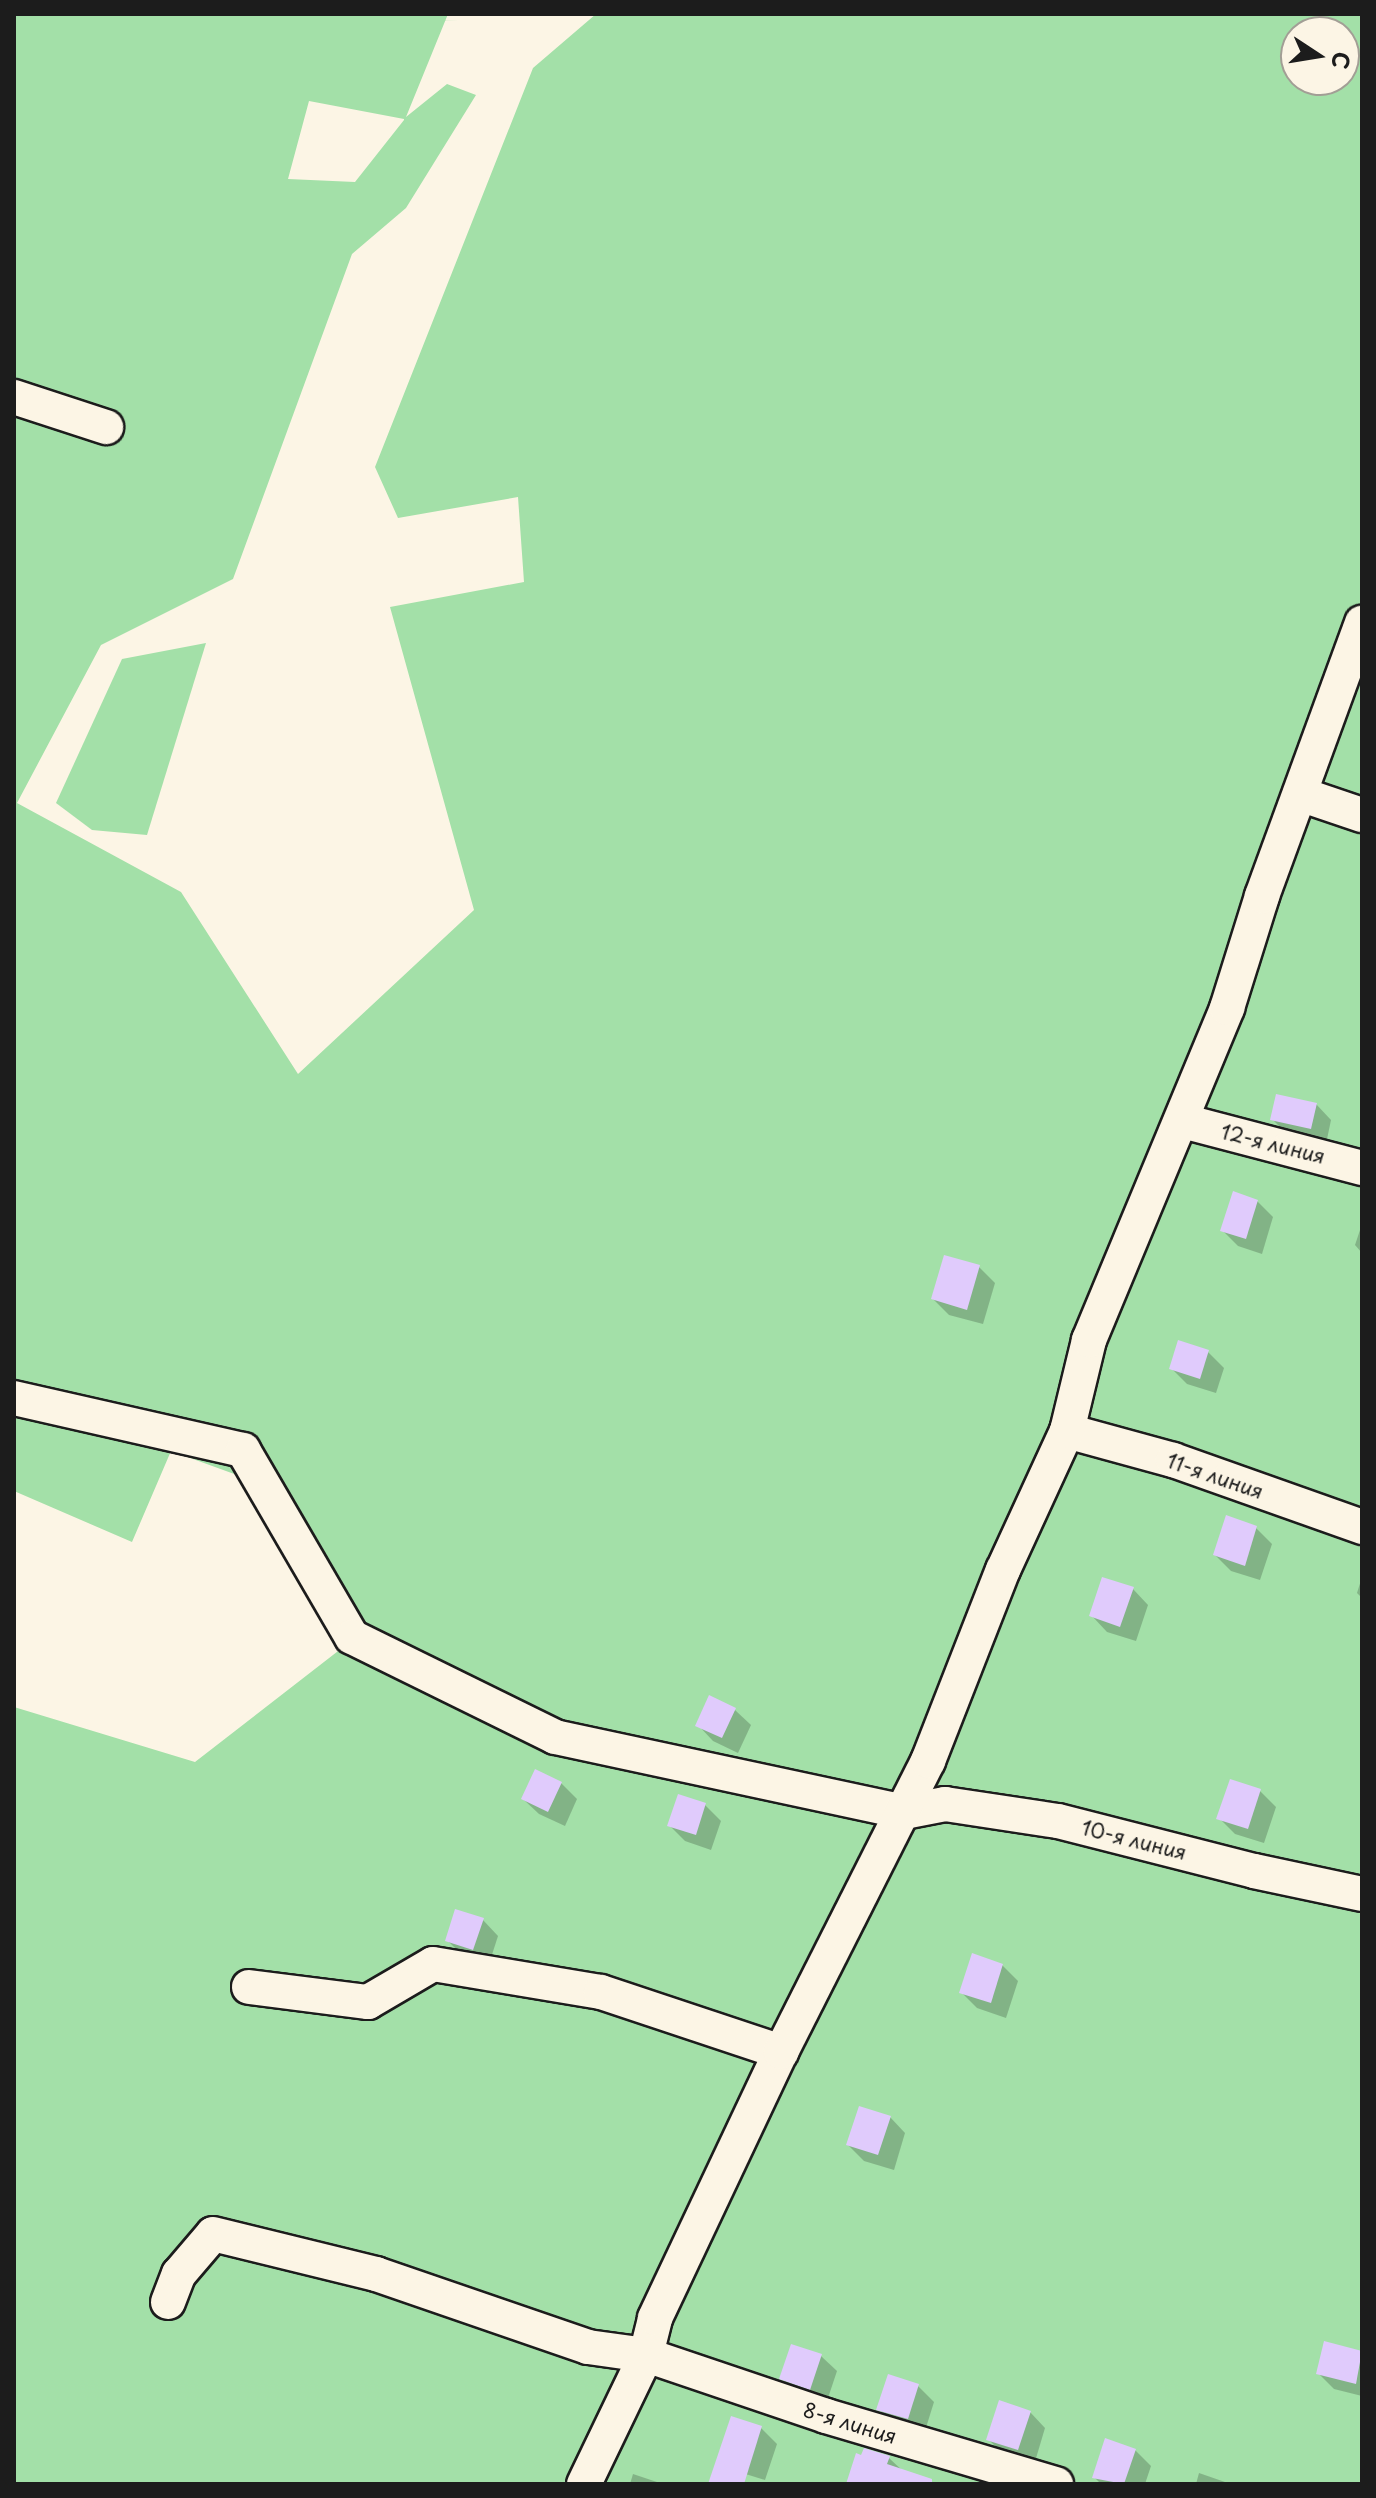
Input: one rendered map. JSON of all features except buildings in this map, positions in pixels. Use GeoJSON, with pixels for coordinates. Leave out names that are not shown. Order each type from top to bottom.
{"type":"FeatureCollection","features":[{"type":"Feature","properties":{"kind":"street"},"geometry":{"type":"LineString","coordinates":[[14,397],[106,427]]}},
{"type":"Feature","properties":{"kind":"street"},"geometry":{"type":"LineString","coordinates":[[584,2484],[646,2355],[655,2318],[781,2052],[928,1761],[1003,1570],[1067,1431],[1089,1340],[1183,1121],[1227,1008],[1362,623]]}},
{"type":"Feature","properties":{"kind":"street"},"geometry":{"type":"LineString","coordinates":[[1300,794],[1362,815]]}},
{"type":"Feature","properties":{"kind":"street","name":"12-я линия"},"geometry":{"type":"LineString","coordinates":[[1183,1121],[1362,1168]]}},
{"type":"Feature","properties":{"kind":"street"},"geometry":{"type":"LineString","coordinates":[[14,1398],[243,1450],[352,1637],[555,1737],[904,1812]]}},
{"type":"Feature","properties":{"kind":"street","name":"11-я линия"},"geometry":{"type":"LineString","coordinates":[[1067,1431],[1173,1460],[1362,1527]]}},
{"type":"Feature","properties":{"kind":"street","name":"10-я линия"},"geometry":{"type":"LineString","coordinates":[[904,1812],[945,1804],[1058,1821],[1254,1871],[1362,1894]]}},
{"type":"Feature","properties":{"kind":"street"},"geometry":{"type":"LineString","coordinates":[[249,1987],[368,2002],[433,1964],[601,1992],[781,2052]]}},
{"type":"Feature","properties":{"kind":"street","name":"8-я линия"},"geometry":{"type":"LineString","coordinates":[[168,2302],[179,2274],[213,2234],[376,2274],[588,2347],[646,2355],[826,2416],[1056,2484]]}},
{"type":"Feature","properties":{"kind":"green space"},"geometry":{"type":"Polygon","coordinates":[[[14,14],[448,14],[406,117],[447,84],[476,95],[406,208],[352,254],[233,579],[101,645],[17,803],[181,892],[298,1074],[474,910],[390,607],[524,582],[518,497],[398,518],[375,467],[533,68],[596,14],[1362,14],[1362,2484],[14,2484],[14,1707],[195,1762],[342,1648],[248,1479],[171,1451],[132,1542],[14,1491],[14,14]],[[309,101],[288,179],[355,182],[404,119],[309,101]]]}},
{"type":"Feature","properties":{"kind":"green space"},"geometry":{"type":"Polygon","coordinates":[[[206,643],[147,835],[92,830],[56,803],[122,659],[206,643]]]}}]}
